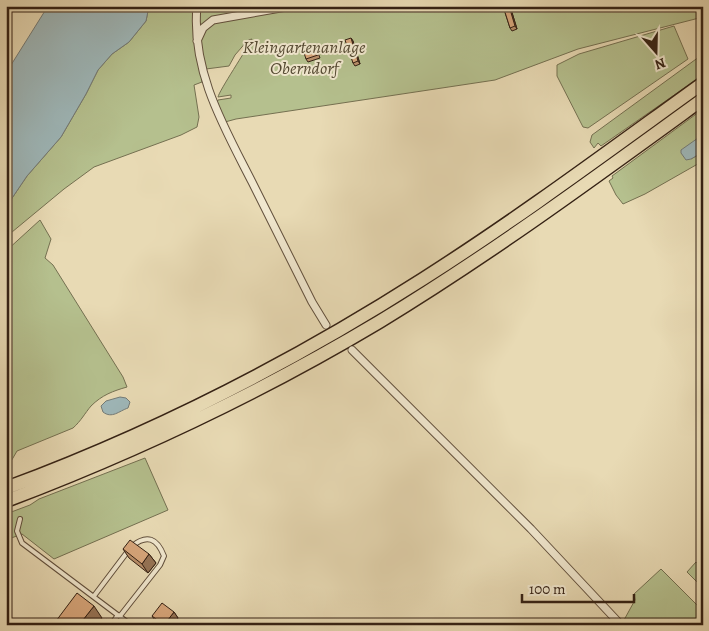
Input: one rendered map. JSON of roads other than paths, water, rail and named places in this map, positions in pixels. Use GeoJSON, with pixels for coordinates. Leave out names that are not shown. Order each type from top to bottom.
{"type":"FeatureCollection","features":[{"type":"Feature","properties":{"kind":"highway"},"geometry":{"type":"LineString","coordinates":[[6,501],[31,485],[102,449],[171,418],[272,367],[424,279],[516,218],[703,83]]}},
{"type":"Feature","properties":{"kind":"highway"},"geometry":{"type":"LineString","coordinates":[[6,488],[31,485],[110,459],[205,416],[286,374],[379,321],[452,275],[551,208],[703,99]]}},
{"type":"Feature","properties":{"kind":"street"},"geometry":{"type":"LineString","coordinates":[[197,6],[196,41],[198,54],[214,108],[312,302],[326,325]]}},
{"type":"Feature","properties":{"kind":"street"},"geometry":{"type":"LineString","coordinates":[[196,41],[203,28],[213,20],[292,6]]}},
{"type":"Feature","properties":{"kind":"street"},"geometry":{"type":"LineString","coordinates":[[352,350],[531,529],[621,625]]}},
{"type":"Feature","properties":{"kind":"lane"},"geometry":{"type":"LineString","coordinates":[[20,519],[16,531],[22,543],[132,625]]}},
{"type":"Feature","properties":{"kind":"lane"},"geometry":{"type":"LineString","coordinates":[[94,596],[132,545],[140,540],[147,539],[154,541],[161,548],[164,556],[160,565],[111,625]]}},
{"type":"Feature","properties":{"kind":"water"},"geometry":{"type":"Polygon","coordinates":[[[48,6],[149,6],[146,21],[129,42],[112,54],[98,70],[61,137],[27,176],[6,207],[6,73],[48,6]]]}},
{"type":"Feature","properties":{"kind":"water"},"geometry":{"type":"Polygon","coordinates":[[[698,138],[703,138],[703,152],[686,160],[681,150],[698,138]]]}},
{"type":"Feature","properties":{"kind":"water"},"geometry":{"type":"Polygon","coordinates":[[[120,397],[126,398],[130,402],[128,408],[112,415],[103,412],[101,406],[106,401],[120,397]]]}},
{"type":"Feature","properties":{"kind":"park label","name":"Kleingartenanlage Oberndorf"},"geometry":{"type":"Point","coordinates":[304,57]}}]}
